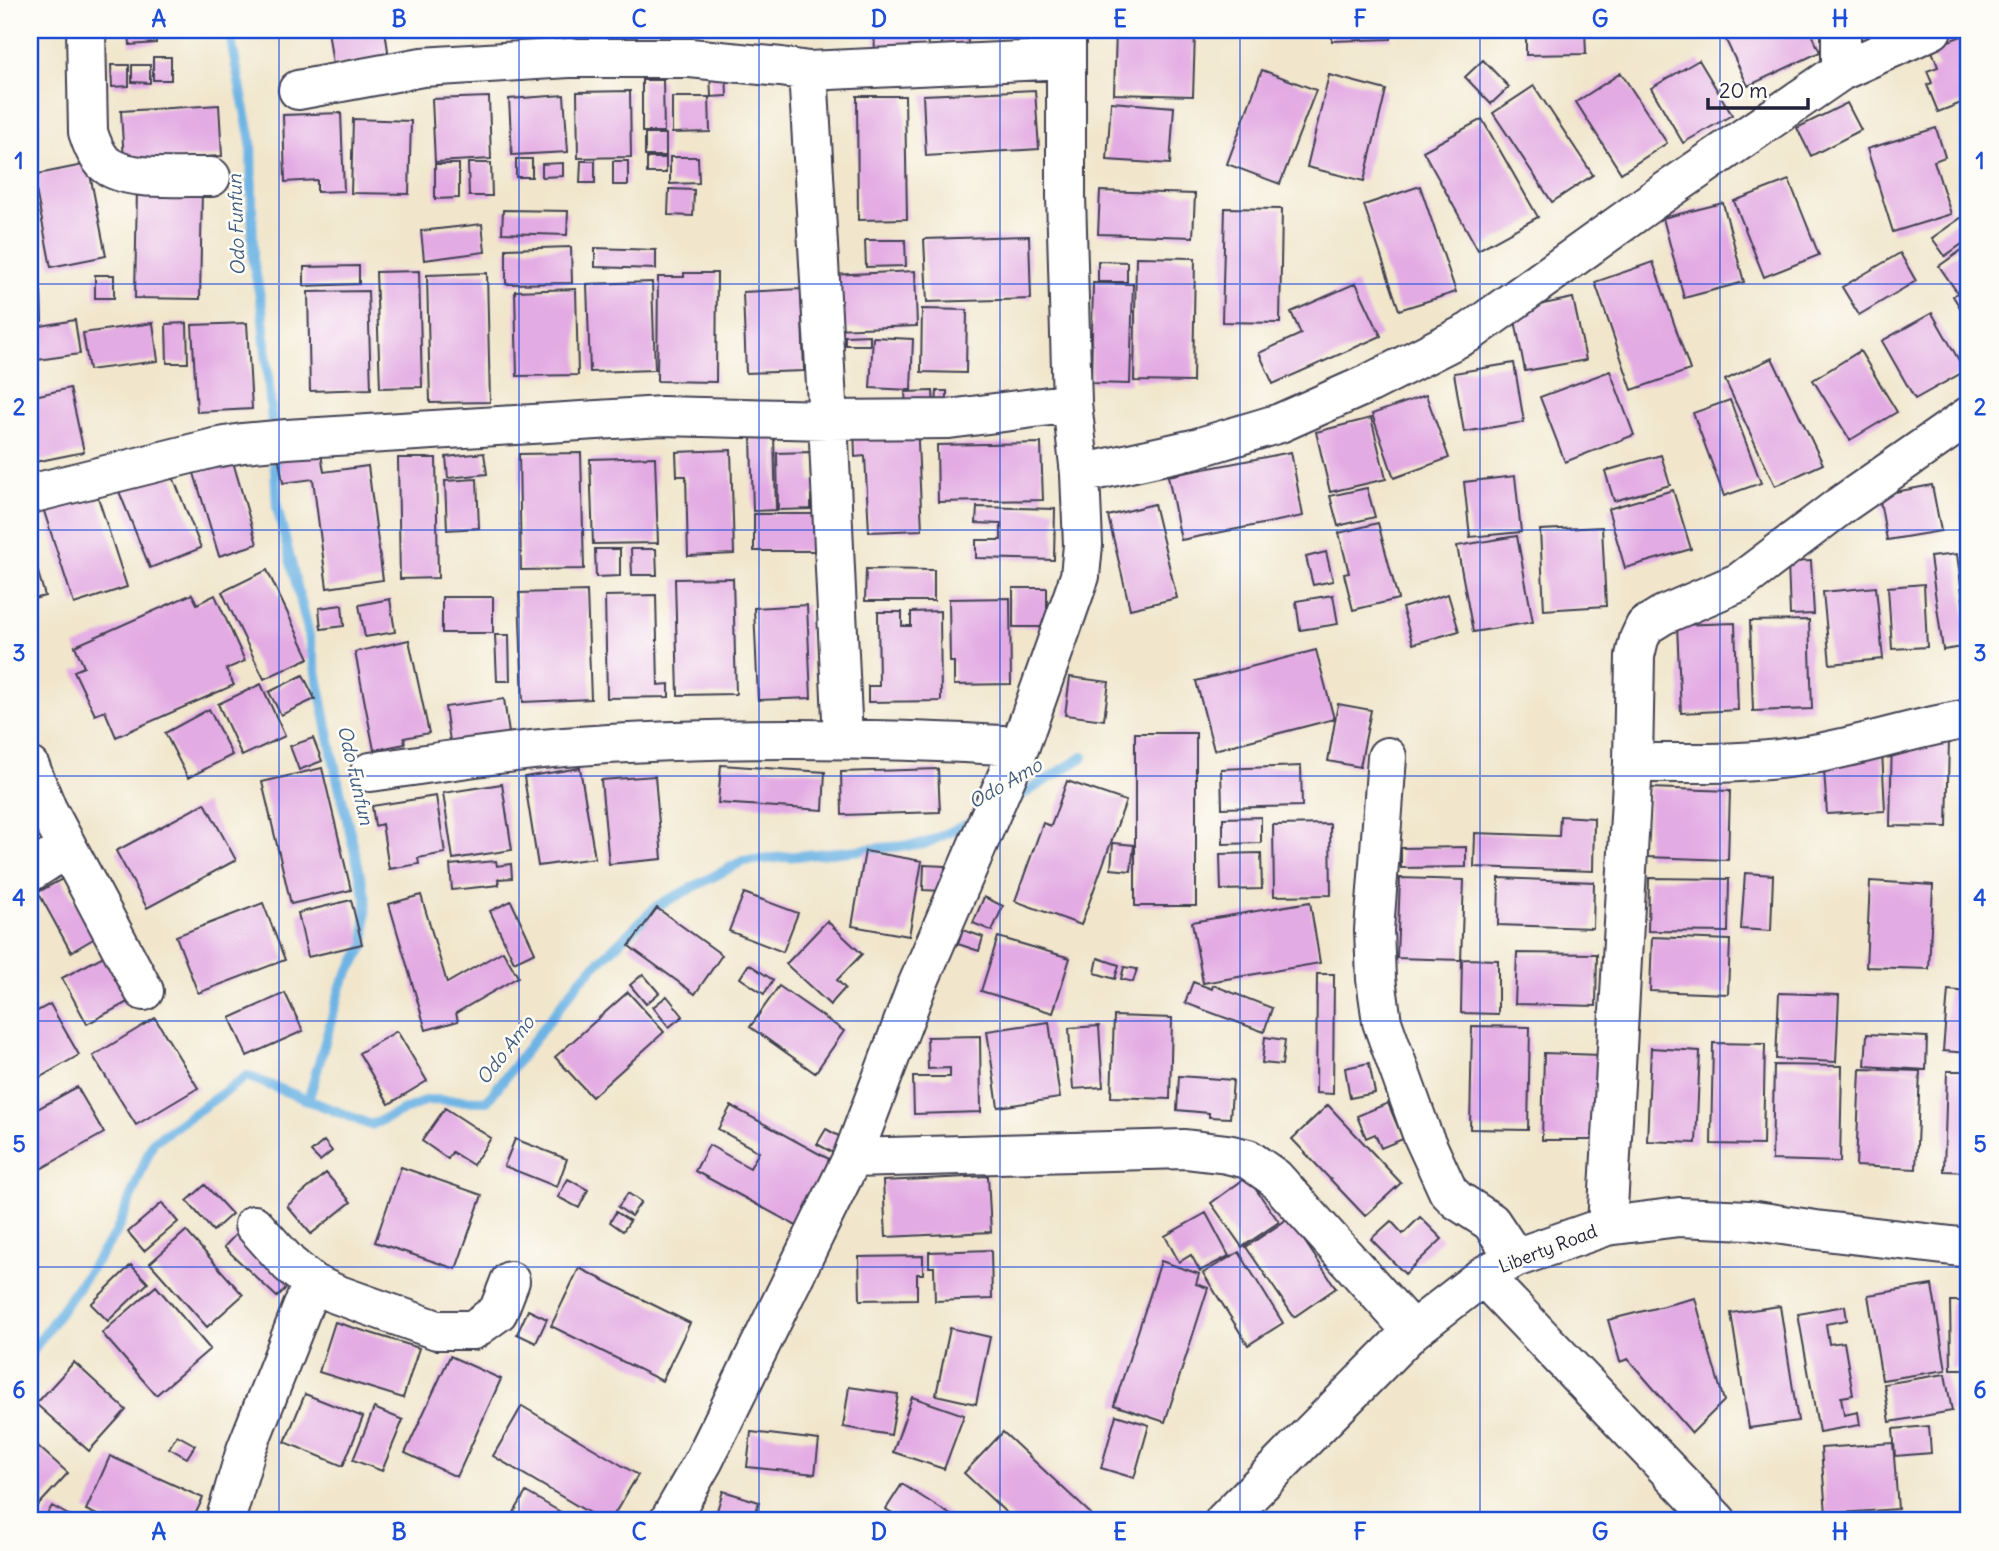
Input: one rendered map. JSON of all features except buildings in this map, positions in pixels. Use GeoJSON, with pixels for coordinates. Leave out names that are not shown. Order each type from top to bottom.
{"type":"FeatureCollection","features":[{"type":"Feature","properties":{"kind":"street"},"geometry":{"type":"LineString","coordinates":[[86,30],[88,132],[93,147],[103,162],[120,172],[140,176],[211,177]]}},
{"type":"Feature","properties":{"kind":"street"},"geometry":{"type":"LineString","coordinates":[[1840,30],[1841,71]]}},
{"type":"Feature","properties":{"kind":"street"},"geometry":{"type":"LineString","coordinates":[[1080,474],[1193,449],[1280,423],[1370,383],[1470,331],[1841,71],[1932,30]]}},
{"type":"Feature","properties":{"kind":"street"},"geometry":{"type":"LineString","coordinates":[[298,90],[422,66],[569,58],[690,58],[808,71],[1066,44],[1066,196],[1072,403],[1080,474],[1083,545],[1080,576],[1020,746],[916,988],[852,1158],[704,1460],[669,1521]]}},
{"type":"Feature","properties":{"kind":"street"},"geometry":{"type":"LineString","coordinates":[[808,71],[843,739]]}},
{"type":"Feature","properties":{"kind":"street"},"geometry":{"type":"LineString","coordinates":[[30,494],[214,448],[254,442],[662,416],[828,420],[949,419],[1072,403]]}},
{"type":"Feature","properties":{"kind":"street"},"geometry":{"type":"LineString","coordinates":[[1606,1226],[1633,763],[1635,656],[1639,639],[1645,626],[1663,615],[1740,582],[1840,506],[1969,416]]}},
{"type":"Feature","properties":{"kind":"street"},"geometry":{"type":"LineString","coordinates":[[1633,763],[1761,762],[1816,754],[1934,724],[1969,719]]}},
{"type":"Feature","properties":{"kind":"street"},"geometry":{"type":"LineString","coordinates":[[370,772],[493,754],[647,743],[843,739],[1020,746]]}},
{"type":"Feature","properties":{"kind":"street"},"geometry":{"type":"LineString","coordinates":[[1387,758],[1374,930],[1376,979],[1382,1023],[1422,1134],[1447,1191],[1491,1222],[1499,1267],[1717,1521]]}},
{"type":"Feature","properties":{"kind":"street"},"geometry":{"type":"LineString","coordinates":[[30,767],[47,810],[144,991]]}},
{"type":"Feature","properties":{"kind":"street"},"geometry":{"type":"LineString","coordinates":[[30,872],[67,848]]}},
{"type":"Feature","properties":{"kind":"street"},"geometry":{"type":"LineString","coordinates":[[852,1158],[1185,1149],[1248,1158],[1275,1178],[1412,1331]]}},
{"type":"Feature","properties":{"kind":"street","name":"Liberty Road"},"geometry":{"type":"LineString","coordinates":[[1224,1521],[1412,1331],[1499,1267],[1606,1226],[1679,1217],[1749,1220],[1969,1248]]}},
{"type":"Feature","properties":{"kind":"street"},"geometry":{"type":"LineString","coordinates":[[254,1225],[289,1264],[312,1283],[437,1330],[473,1329],[481,1324],[498,1312],[510,1281]]}},
{"type":"Feature","properties":{"kind":"street"},"geometry":{"type":"LineString","coordinates":[[225,1521],[246,1450],[312,1283]]}},
{"type":"Feature","properties":{"kind":"waterway","name":"Odo Funfun"},"geometry":{"type":"LineString","coordinates":[[229,30],[251,141],[253,260],[262,307],[272,421]]}},
{"type":"Feature","properties":{"kind":"waterway","name":"Odo Funfun"},"geometry":{"type":"LineString","coordinates":[[274,450],[277,507],[307,626],[338,782],[366,899],[365,945],[342,983],[308,1101]]}},
{"type":"Feature","properties":{"kind":"waterway","name":"Odo Amo"},"geometry":{"type":"LineString","coordinates":[[1009,803],[1083,757]]}},
{"type":"Feature","properties":{"kind":"waterway","name":"Odo Amo"},"geometry":{"type":"LineString","coordinates":[[30,1354],[116,1233],[153,1142],[247,1076],[371,1125],[427,1100],[487,1101],[581,979],[657,906],[743,861],[924,844],[974,821]]}}]}
